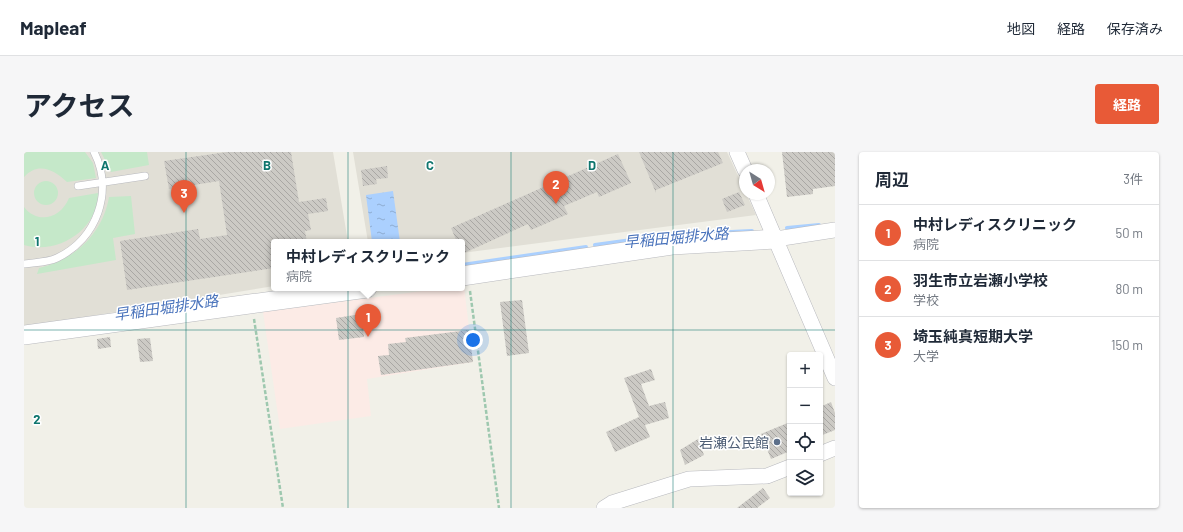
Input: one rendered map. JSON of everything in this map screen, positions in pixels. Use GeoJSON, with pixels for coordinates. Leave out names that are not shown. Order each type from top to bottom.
{"type":"FeatureCollection","features":[{"type":"Feature","properties":{"kind":"street"},"geometry":{"type":"LineString","coordinates":[[737,152],[742,164]]}},
{"type":"Feature","properties":{"kind":"street"},"geometry":{"type":"LineString","coordinates":[[759,200],[835,378]]}},
{"type":"Feature","properties":{"kind":"street"},"geometry":{"type":"LineString","coordinates":[[465,276],[672,245],[776,239],[835,230]]}},
{"type":"Feature","properties":{"kind":"street"},"geometry":{"type":"LineString","coordinates":[[24,335],[345,291]]}},
{"type":"Feature","properties":{"kind":"street"},"geometry":{"type":"LineString","coordinates":[[823,453],[835,448]]}},
{"type":"Feature","properties":{"kind":"street"},"geometry":{"type":"LineString","coordinates":[[604,508],[612,503],[689,479],[767,476],[787,468]]}},
{"type":"Feature","properties":{"kind":"lane"},"geometry":{"type":"LineString","coordinates":[[24,264],[44,262],[58,258],[80,241],[97,218],[102,206],[103,183],[102,173],[94,152]]}},
{"type":"Feature","properties":{"kind":"lane"},"geometry":{"type":"LineString","coordinates":[[78,186],[145,176]]}},
{"type":"Feature","properties":{"kind":"path"},"geometry":{"type":"LineString","coordinates":[[465,276],[499,508]]}},
{"type":"Feature","properties":{"kind":"path"},"geometry":{"type":"LineString","coordinates":[[252,304],[283,508]]}},
{"type":"Feature","properties":{"kind":"shaded area"},"geometry":{"type":"Polygon","coordinates":[[[24,152],[333,152],[348,239],[271,239],[271,286],[24,327],[24,152]]]}},
{"type":"Feature","properties":{"kind":"shaded area"},"geometry":{"type":"Polygon","coordinates":[[[353,152],[727,152],[739,178],[739,200],[749,200],[756,215],[465,253],[465,239],[368,239],[353,152]]]}},
{"type":"Feature","properties":{"kind":"shaded area"},"geometry":{"type":"Polygon","coordinates":[[[422,291],[465,291],[473,362],[367,379],[371,416],[280,429],[263,312],[422,291]]]}},
{"type":"Feature","properties":{"kind":"green space"},"geometry":{"type":"Polygon","coordinates":[[[24,152],[85,152],[93,163],[96,178],[67,182],[62,177],[46,169],[29,172],[24,177],[24,152]]]}},
{"type":"Feature","properties":{"kind":"green space"},"geometry":{"type":"Polygon","coordinates":[[[101,152],[147,152],[149,165],[111,172],[101,152]]]}},
{"type":"Feature","properties":{"kind":"green space"},"geometry":{"type":"Polygon","coordinates":[[[46,181],[54,185],[58,193],[54,201],[46,205],[38,201],[34,193],[38,185],[46,181]]]}},
{"type":"Feature","properties":{"kind":"green space"},"geometry":{"type":"Polygon","coordinates":[[[98,193],[96,206],[91,218],[84,228],[74,237],[62,243],[50,246],[37,247],[24,245],[24,207],[36,216],[49,217],[61,210],[69,198],[98,193]]]}},
{"type":"Feature","properties":{"kind":"green space"},"geometry":{"type":"Polygon","coordinates":[[[131,196],[135,234],[113,238],[116,260],[37,274],[39,268],[64,259],[85,243],[101,222],[109,197],[131,196]]]}},
{"type":"Feature","properties":{"kind":"water"},"geometry":{"type":"Polygon","coordinates":[[[393,191],[400,239],[372,239],[366,195],[393,191]]]}},
{"type":"Feature","properties":{"kind":"building"},"geometry":{"type":"Polygon","coordinates":[[[227,152],[291,152],[299,202],[326,198],[328,211],[308,214],[311,230],[305,231],[306,239],[271,239],[271,268],[127,290],[120,241],[198,229],[200,239],[227,235],[219,181],[169,189],[164,161],[227,152]]]}},
{"type":"Feature","properties":{"kind":"building"},"geometry":{"type":"Polygon","coordinates":[[[639,152],[718,152],[723,163],[656,190],[656,193],[639,152]]]}},
{"type":"Feature","properties":{"kind":"building"},"geometry":{"type":"Polygon","coordinates":[[[782,152],[835,152],[835,186],[813,189],[813,194],[787,197],[782,152]]]}},
{"type":"Feature","properties":{"kind":"building"},"geometry":{"type":"Polygon","coordinates":[[[618,154],[631,183],[599,197],[597,192],[564,206],[568,214],[531,230],[528,224],[465,253],[465,239],[456,239],[451,228],[618,154]]]}},
{"type":"Feature","properties":{"kind":"building"},"geometry":{"type":"Polygon","coordinates":[[[387,166],[388,178],[376,179],[377,184],[363,186],[361,170],[387,166]]]}},
{"type":"Feature","properties":{"kind":"building"},"geometry":{"type":"Polygon","coordinates":[[[739,192],[739,200],[743,200],[745,205],[727,212],[722,199],[739,192]]]}},
{"type":"Feature","properties":{"kind":"building"},"geometry":{"type":"Polygon","coordinates":[[[522,300],[529,353],[507,356],[500,302],[522,300]]]}},
{"type":"Feature","properties":{"kind":"building"},"geometry":{"type":"Polygon","coordinates":[[[361,314],[364,337],[339,340],[336,318],[361,314]]]}},
{"type":"Feature","properties":{"kind":"building"},"geometry":{"type":"Polygon","coordinates":[[[469,330],[473,362],[381,375],[378,356],[389,355],[388,344],[406,342],[405,338],[469,330]]]}},
{"type":"Feature","properties":{"kind":"building"},"geometry":{"type":"Polygon","coordinates":[[[110,337],[111,347],[98,349],[97,339],[110,337]]]}},
{"type":"Feature","properties":{"kind":"building"},"geometry":{"type":"Polygon","coordinates":[[[150,338],[153,361],[140,362],[137,339],[150,338]]]}},
{"type":"Feature","properties":{"kind":"building"},"geometry":{"type":"Polygon","coordinates":[[[651,369],[655,380],[641,384],[649,406],[665,402],[669,418],[645,425],[650,437],[615,452],[606,432],[639,417],[624,378],[651,369]]]}},
{"type":"Feature","properties":{"kind":"building"},"geometry":{"type":"Polygon","coordinates":[[[831,402],[835,413],[835,430],[823,435],[823,424],[823,406],[831,402]]]}},
{"type":"Feature","properties":{"kind":"building","name":"岩瀬公民館"},"geometry":{"type":"Polygon","coordinates":[[[787,423],[787,452],[771,459],[761,434],[787,423]]]}},
{"type":"Feature","properties":{"kind":"building"},"geometry":{"type":"Polygon","coordinates":[[[698,439],[704,455],[685,465],[680,450],[698,439]]]}},
{"type":"Feature","properties":{"kind":"building"},"geometry":{"type":"Polygon","coordinates":[[[763,488],[770,498],[757,508],[737,508],[763,488]]]}},
{"type":"Feature","properties":{"kind":"waterway","name":"早稲田堀排水路"},"geometry":{"type":"LineString","coordinates":[[787,228],[819,225]]}},
{"type":"Feature","properties":{"kind":"waterway","name":"早稲田堀排水路"},"geometry":{"type":"LineString","coordinates":[[595,245],[668,235],[752,231]]}},
{"type":"Feature","properties":{"kind":"waterway","name":"早稲田堀排水路"},"geometry":{"type":"LineString","coordinates":[[465,265],[586,247]]}},
{"type":"Feature","properties":{"kind":"place","name":"羽生市立岩瀬小学校"},"geometry":{"type":"Point","coordinates":[556,204]}},
{"type":"Feature","properties":{"kind":"place","name":"埼玉純真短期大学"},"geometry":{"type":"Point","coordinates":[184,213]}},
{"type":"Feature","properties":{"kind":"place","name":"中村レディスクリニック"},"geometry":{"type":"Point","coordinates":[368,337]}},
{"type":"Feature","properties":{"kind":"place","name":"岩瀬公民館"},"geometry":{"type":"Point","coordinates":[777,442]}}]}
